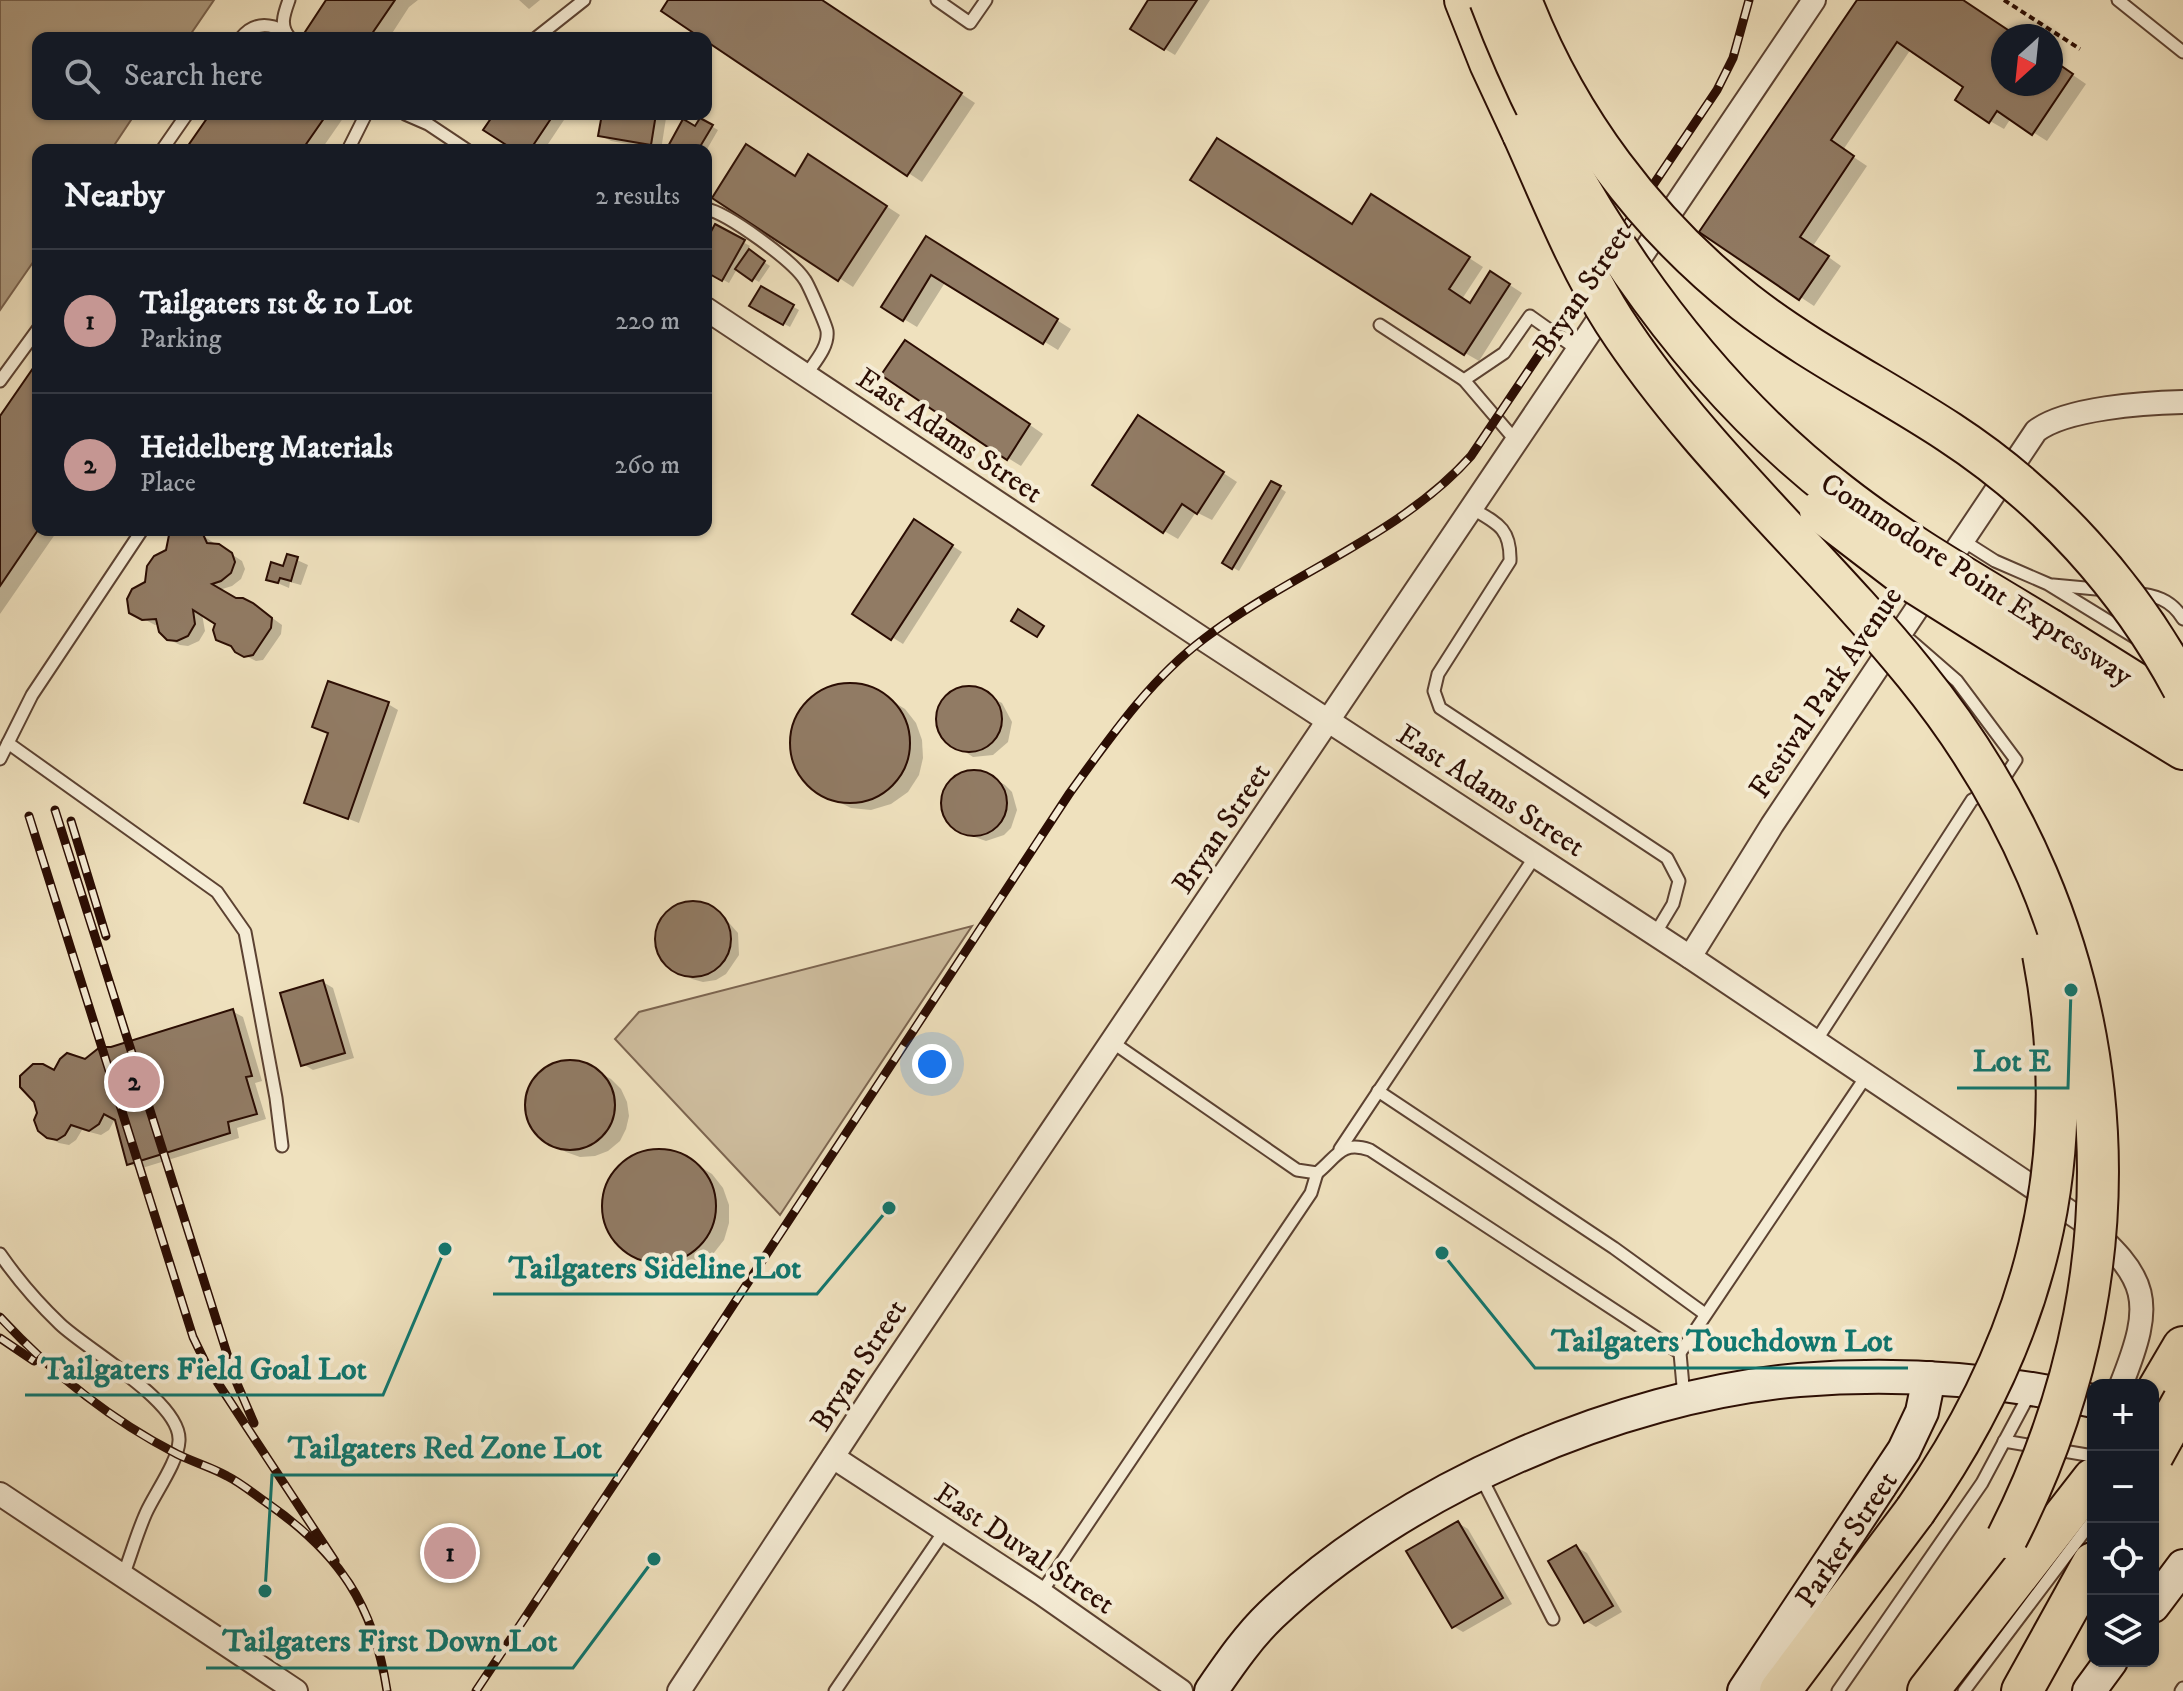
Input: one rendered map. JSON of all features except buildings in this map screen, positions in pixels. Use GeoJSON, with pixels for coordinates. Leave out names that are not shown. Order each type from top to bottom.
{"type":"FeatureCollection","features":[{"type":"Feature","properties":{"kind":"highway"},"geometry":{"type":"LineString","coordinates":[[1465,0],[1490,63],[1613,319],[1712,450],[1893,648],[1951,721],[1996,791],[2027,849],[2071,968],[2091,1066],[2097,1138],[2093,1263],[2081,1335],[2063,1403],[2041,1466],[2016,1521],[1980,1585],[1903,1691]]}},
{"type":"Feature","properties":{"kind":"highway","name":"Commodore Point Expressway"},"geometry":{"type":"LineString","coordinates":[[1490,0],[1535,104],[1588,202],[1647,291],[1731,392],[1787,449],[1841,495],[2183,749]]}},
{"type":"Feature","properties":{"kind":"highway"},"geometry":{"type":"LineString","coordinates":[[1521,0],[1556,77],[1588,132],[1632,191],[1677,241],[1721,282],[1773,323],[1947,431],[2032,495],[2077,539],[2117,586],[2180,670]]}},
{"type":"Feature","properties":{"kind":"highway","name":"Commodore Point Expressway"},"geometry":{"type":"LineString","coordinates":[[1523,134],[1579,233],[1665,354],[1741,438],[1822,513],[1942,602],[2040,643],[2183,713]]}},
{"type":"Feature","properties":{"kind":"highway"},"geometry":{"type":"LineString","coordinates":[[1780,1691],[1915,1511],[1970,1426],[2012,1337],[2041,1243],[2052,1179],[2058,1088],[2050,995],[2035,917],[2018,864],[1977,768],[1951,721]]}},
{"type":"Feature","properties":{"kind":"highway"},"geometry":{"type":"LineString","coordinates":[[2159,1388],[2183,1347]]}},
{"type":"Feature","properties":{"kind":"highway"},"geometry":{"type":"LineString","coordinates":[[2155,1451],[2183,1401]]}},
{"type":"Feature","properties":{"kind":"highway"},"geometry":{"type":"LineString","coordinates":[[1928,1691],[2087,1487]]}},
{"type":"Feature","properties":{"kind":"highway"},"geometry":{"type":"LineString","coordinates":[[2022,1691],[2087,1574]]}},
{"type":"Feature","properties":{"kind":"street","name":"Bryan Street"},"geometry":{"type":"LineString","coordinates":[[679,1691],[833,1457],[1814,0]]}},
{"type":"Feature","properties":{"kind":"street","name":"East Adams Street"},"geometry":{"type":"LineString","coordinates":[[712,313],[2057,1202],[2097,1234],[2120,1257],[2136,1281],[2143,1306],[2137,1343],[2123,1379]]}},
{"type":"Feature","properties":{"kind":"street","name":"Festival Park Avenue"},"geometry":{"type":"LineString","coordinates":[[1690,957],[1772,825],[2027,441],[2047,422],[2072,414],[2183,402]]}},
{"type":"Feature","properties":{"kind":"street"},"geometry":{"type":"LineString","coordinates":[[1211,1691],[1269,1617],[1324,1569],[1446,1491],[1558,1440],[1684,1400],[1795,1380],[1929,1378],[2032,1389],[2087,1400]]}},
{"type":"Feature","properties":{"kind":"street","name":"Parker Street"},"geometry":{"type":"LineString","coordinates":[[1744,1691],[1904,1450],[1918,1423],[1929,1378]]}},
{"type":"Feature","properties":{"kind":"street"},"geometry":{"type":"LineString","coordinates":[[2159,1420],[2183,1429]]}},
{"type":"Feature","properties":{"kind":"street","name":"East Duval Street"},"geometry":{"type":"LineString","coordinates":[[833,1457],[1041,1593],[1181,1691]]}},
{"type":"Feature","properties":{"kind":"street"},"geometry":{"type":"LineString","coordinates":[[0,1494],[296,1691]]}},
{"type":"Feature","properties":{"kind":"street"},"geometry":{"type":"LineString","coordinates":[[2159,1598],[2183,1566]]}},
{"type":"Feature","properties":{"kind":"street"},"geometry":{"type":"LineString","coordinates":[[2089,1691],[2107,1667]]}},
{"type":"Feature","properties":{"kind":"lane"},"geometry":{"type":"LineString","coordinates":[[287,32],[283,15],[289,0]]}},
{"type":"Feature","properties":{"kind":"lane"},"geometry":{"type":"LineString","coordinates":[[544,32],[584,0]]}},
{"type":"Feature","properties":{"kind":"lane"},"geometry":{"type":"LineString","coordinates":[[937,0],[970,23],[986,0]]}},
{"type":"Feature","properties":{"kind":"lane"},"geometry":{"type":"LineString","coordinates":[[2118,0],[2183,52]]}},
{"type":"Feature","properties":{"kind":"lane"},"geometry":{"type":"LineString","coordinates":[[247,32],[270,24],[284,32]]}},
{"type":"Feature","properties":{"kind":"lane"},"geometry":{"type":"LineString","coordinates":[[166,144],[183,120]]}},
{"type":"Feature","properties":{"kind":"lane"},"geometry":{"type":"LineString","coordinates":[[351,144],[363,120]]}},
{"type":"Feature","properties":{"kind":"lane"},"geometry":{"type":"LineString","coordinates":[[419,120],[458,144]]}},
{"type":"Feature","properties":{"kind":"lane"},"geometry":{"type":"LineString","coordinates":[[428,124],[433,120]]}},
{"type":"Feature","properties":{"kind":"lane"},"geometry":{"type":"LineString","coordinates":[[712,210],[719,212],[783,257],[804,279],[827,331],[824,347],[806,375]]}},
{"type":"Feature","properties":{"kind":"lane"},"geometry":{"type":"LineString","coordinates":[[1464,380],[1504,353],[1530,316],[1578,350]]}},
{"type":"Feature","properties":{"kind":"lane"},"geometry":{"type":"LineString","coordinates":[[1380,325],[1464,380],[1516,441]]}},
{"type":"Feature","properties":{"kind":"lane"},"geometry":{"type":"LineString","coordinates":[[0,381],[32,337]]}},
{"type":"Feature","properties":{"kind":"lane"},"geometry":{"type":"LineString","coordinates":[[1471,508],[1506,533],[1510,544],[1510,561],[1438,674],[1434,691],[1440,708],[1667,858],[1679,881],[1673,904],[1655,934]]}},
{"type":"Feature","properties":{"kind":"lane"},"geometry":{"type":"LineString","coordinates":[[0,759],[32,695],[138,536]]}},
{"type":"Feature","properties":{"kind":"lane"},"geometry":{"type":"LineString","coordinates":[[1962,540],[1995,561],[2048,584],[2168,656],[2180,670]]}},
{"type":"Feature","properties":{"kind":"lane"},"geometry":{"type":"LineString","coordinates":[[2048,584],[2151,594],[2173,606],[2183,619]]}},
{"type":"Feature","properties":{"kind":"lane"},"geometry":{"type":"LineString","coordinates":[[1816,1041],[1972,800],[2001,783],[2016,760],[1957,681],[1900,632]]}},
{"type":"Feature","properties":{"kind":"lane"},"geometry":{"type":"LineString","coordinates":[[8,743],[217,892],[245,932],[282,1146]]}},
{"type":"Feature","properties":{"kind":"lane"},"geometry":{"type":"LineString","coordinates":[[1041,1593],[1311,1193],[1317,1173],[1340,1149],[1536,855]]}},
{"type":"Feature","properties":{"kind":"lane"},"geometry":{"type":"LineString","coordinates":[[1112,1042],[1297,1170],[1317,1173]]}},
{"type":"Feature","properties":{"kind":"lane"},"geometry":{"type":"LineString","coordinates":[[1684,1400],[1680,1353],[1867,1075]]}},
{"type":"Feature","properties":{"kind":"lane"},"geometry":{"type":"LineString","coordinates":[[1378,1091],[1614,1248],[1705,1314]]}},
{"type":"Feature","properties":{"kind":"lane"},"geometry":{"type":"LineString","coordinates":[[1340,1149],[1355,1145],[1370,1150],[1680,1353]]}},
{"type":"Feature","properties":{"kind":"lane"},"geometry":{"type":"LineString","coordinates":[[0,1254],[25,1289],[63,1327],[143,1388],[169,1412],[178,1430],[180,1442],[176,1453],[146,1514],[123,1576]]}},
{"type":"Feature","properties":{"kind":"lane"},"geometry":{"type":"LineString","coordinates":[[1838,1691],[1982,1483],[2032,1389]]}},
{"type":"Feature","properties":{"kind":"lane"},"geometry":{"type":"LineString","coordinates":[[2004,1441],[2087,1455]]}},
{"type":"Feature","properties":{"kind":"lane"},"geometry":{"type":"LineString","coordinates":[[1480,1475],[1553,1619]]}},
{"type":"Feature","properties":{"kind":"lane"},"geometry":{"type":"LineString","coordinates":[[1964,1691],[2091,1523]]}},
{"type":"Feature","properties":{"kind":"lane"},"geometry":{"type":"LineString","coordinates":[[835,1691],[945,1530]]}},
{"type":"Feature","properties":{"kind":"path"},"geometry":{"type":"LineString","coordinates":[[2004,0],[2080,49]]}},
{"type":"Feature","properties":{"kind":"shaded area"},"geometry":{"type":"Polygon","coordinates":[[[0,0],[214,0],[192,32],[32,32],[32,120],[131,120],[115,144],[32,144],[32,264],[0,310],[0,0]]]}},
{"type":"Feature","properties":{"kind":"shaded area"},"geometry":{"type":"Polygon","coordinates":[[[972,926],[780,1215],[615,1039],[639,1012],[972,926]]]}},
{"type":"Feature","properties":{"kind":"railway"},"geometry":{"type":"LineString","coordinates":[[476,1691],[1069,794],[1115,731],[1166,672],[1205,638],[1412,509],[1471,456],[1717,90],[1733,58],[1749,0]]}},
{"type":"Feature","properties":{"kind":"railway"},"geometry":{"type":"LineString","coordinates":[[55,810],[235,1379],[254,1423]]}},
{"type":"Feature","properties":{"kind":"railway"},"geometry":{"type":"LineString","coordinates":[[29,816],[193,1337],[208,1368],[335,1561]]}},
{"type":"Feature","properties":{"kind":"railway"},"geometry":{"type":"LineString","coordinates":[[71,821],[106,936]]}},
{"type":"Feature","properties":{"kind":"railway"},"geometry":{"type":"LineString","coordinates":[[0,1317],[39,1356],[105,1410],[152,1441],[237,1482],[314,1541],[333,1562],[362,1607],[373,1632],[387,1691]]}},
{"type":"Feature","properties":{"kind":"railway"},"geometry":{"type":"LineString","coordinates":[[0,1338],[34,1361]]}},
{"type":"Feature","properties":{"kind":"place","name":"Lot E"},"geometry":{"type":"Point","coordinates":[2071,990]}},
{"type":"Feature","properties":{"kind":"place","name":"Heidelberg Materials"},"geometry":{"type":"Point","coordinates":[134,1082]}},
{"type":"Feature","properties":{"kind":"place","name":"Tailgaters Sideline Lot"},"geometry":{"type":"Point","coordinates":[889,1208]}},
{"type":"Feature","properties":{"kind":"place","name":"Tailgaters Field Goal Lot"},"geometry":{"type":"Point","coordinates":[445,1249]}},
{"type":"Feature","properties":{"kind":"place","name":"Tailgaters Touchdown Lot"},"geometry":{"type":"Point","coordinates":[1442,1253]}},
{"type":"Feature","properties":{"kind":"place","name":"Tailgaters 1st & 10 Lot"},"geometry":{"type":"Point","coordinates":[450,1553]}},
{"type":"Feature","properties":{"kind":"place","name":"Tailgaters First Down Lot"},"geometry":{"type":"Point","coordinates":[654,1559]}},
{"type":"Feature","properties":{"kind":"place","name":"Tailgaters Red Zone Lot"},"geometry":{"type":"Point","coordinates":[265,1591]}}]}
